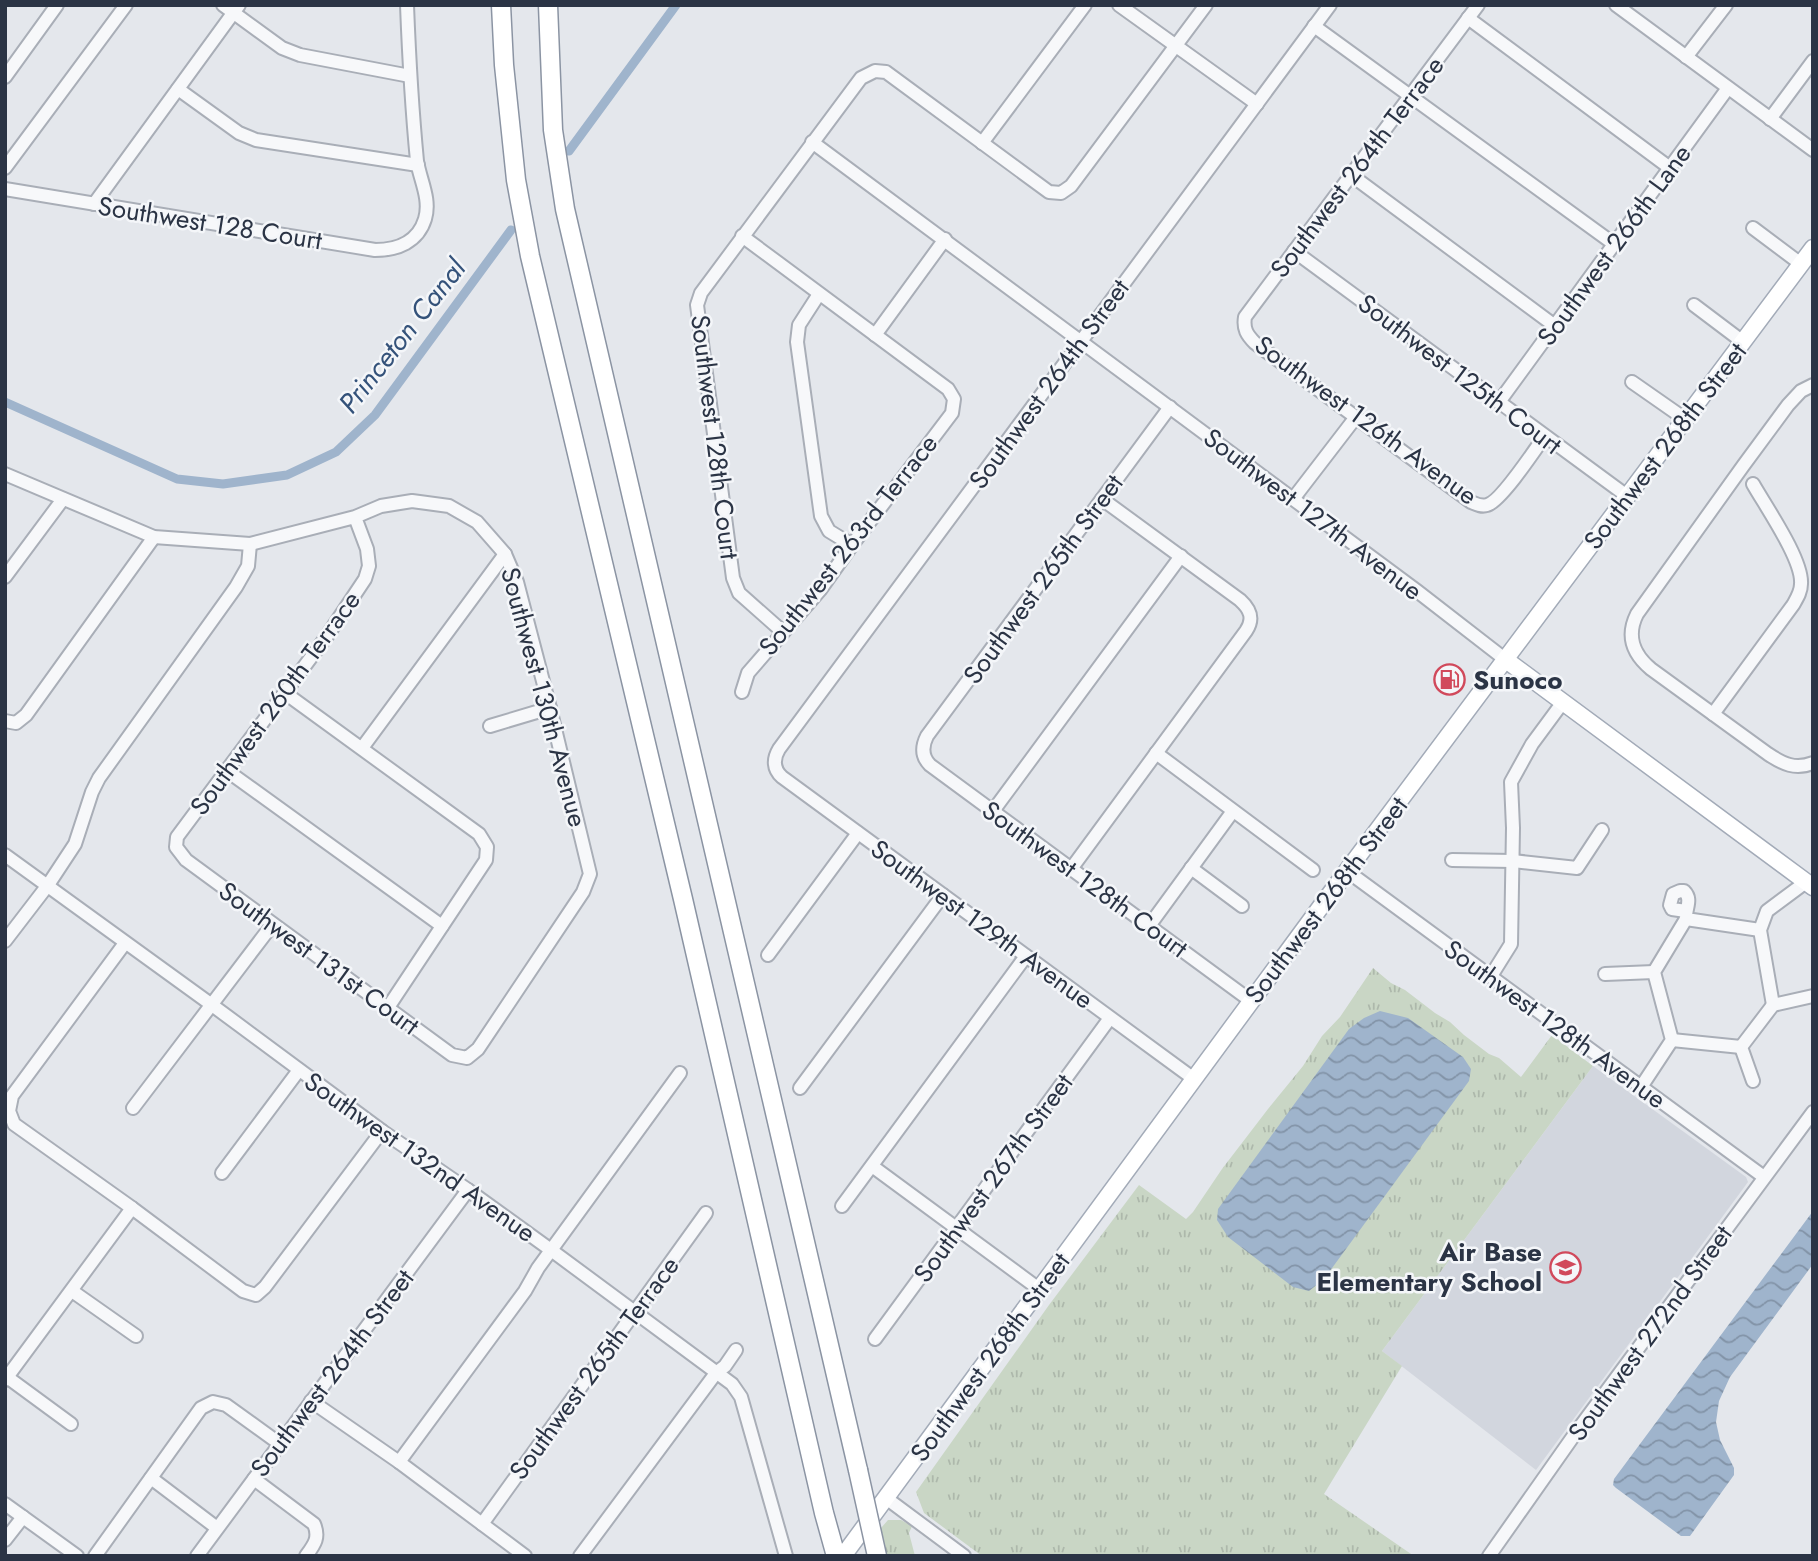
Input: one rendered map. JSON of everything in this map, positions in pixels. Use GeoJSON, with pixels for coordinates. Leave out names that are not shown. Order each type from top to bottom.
{"type":"FeatureCollection","features":[{"type":"Feature","properties":{"kind":"highway"},"geometry":{"type":"LineString","coordinates":[[501,5],[504,65],[516,180],[530,256],[836,1556]]}},
{"type":"Feature","properties":{"kind":"highway"},"geometry":{"type":"LineString","coordinates":[[548,5],[553,130],[565,209],[877,1556]]}},
{"type":"Feature","properties":{"kind":"main road","name":"Southwest 268th Street"},"geometry":{"type":"LineString","coordinates":[[843,1556],[1347,871],[1813,248]]}},
{"type":"Feature","properties":{"kind":"main road","name":"Southwest 127th Avenue"},"geometry":{"type":"LineString","coordinates":[[1506,660],[1810,884]]}},
{"type":"Feature","properties":{"kind":"street"},"geometry":{"type":"LineString","coordinates":[[5,77],[57,5]]}},
{"type":"Feature","properties":{"kind":"street"},"geometry":{"type":"LineString","coordinates":[[5,169],[126,5]]}},
{"type":"Feature","properties":{"kind":"street"},"geometry":{"type":"LineString","coordinates":[[178,89],[239,133],[256,140],[418,165],[407,5]]}},
{"type":"Feature","properties":{"kind":"street"},"geometry":{"type":"LineString","coordinates":[[1085,5],[982,143],[1049,192],[1061,192],[1072,186],[1206,5]]}},
{"type":"Feature","properties":{"kind":"street"},"geometry":{"type":"LineString","coordinates":[[1119,5],[1257,104]]}},
{"type":"Feature","properties":{"kind":"street","name":"Southwest 264th Street"},"geometry":{"type":"LineString","coordinates":[[775,765],[774,760],[779,749],[1330,5]]}},
{"type":"Feature","properties":{"kind":"street","name":"Southwest 264th Terrace"},"geometry":{"type":"LineString","coordinates":[[1246,332],[1245,317],[1478,5]]}},
{"type":"Feature","properties":{"kind":"street"},"geometry":{"type":"LineString","coordinates":[[1616,5],[1813,150]]}},
{"type":"Feature","properties":{"kind":"street"},"geometry":{"type":"LineString","coordinates":[[1686,57],[1726,5]]}},
{"type":"Feature","properties":{"kind":"street"},"geometry":{"type":"LineString","coordinates":[[94,204],[178,89],[232,8],[282,48],[300,55],[410,76]]}},
{"type":"Feature","properties":{"kind":"street"},"geometry":{"type":"LineString","coordinates":[[1468,18],[1670,168]]}},
{"type":"Feature","properties":{"kind":"street"},"geometry":{"type":"LineString","coordinates":[[1314,26],[1614,244]]}},
{"type":"Feature","properties":{"kind":"street"},"geometry":{"type":"LineString","coordinates":[[1770,119],[1813,61]]}},
{"type":"Feature","properties":{"kind":"street","name":"Southwest 128th Court"},"geometry":{"type":"LineString","coordinates":[[783,632],[739,593],[733,578],[697,304],[701,293],[861,78],[875,71],[886,72],[982,143]]}},
{"type":"Feature","properties":{"kind":"street","name":"Southwest 266th Lane"},"geometry":{"type":"LineString","coordinates":[[1499,402],[1728,88]]}},
{"type":"Feature","properties":{"kind":"street","name":"Southwest 127th Avenue"},"geometry":{"type":"LineString","coordinates":[[812,142],[1418,591],[1506,660]]}},
{"type":"Feature","properties":{"kind":"street","name":"Southwest 128 Court"},"geometry":{"type":"LineString","coordinates":[[5,189],[375,250],[394,249],[413,239],[425,219],[427,202],[418,165]]}},
{"type":"Feature","properties":{"kind":"street"},"geometry":{"type":"LineString","coordinates":[[1351,174],[1555,326]]}},
{"type":"Feature","properties":{"kind":"street"},"geometry":{"type":"LineString","coordinates":[[1753,228],[1801,264]]}},
{"type":"Feature","properties":{"kind":"street"},"geometry":{"type":"LineString","coordinates":[[742,236],[875,335],[945,239]]}},
{"type":"Feature","properties":{"kind":"street","name":"Southwest 125th Court"},"geometry":{"type":"LineString","coordinates":[[1294,250],[1627,496]]}},
{"type":"Feature","properties":{"kind":"street"},"geometry":{"type":"LineString","coordinates":[[819,294],[799,325],[797,342],[821,516],[829,530],[852,545]]}},
{"type":"Feature","properties":{"kind":"street"},"geometry":{"type":"LineString","coordinates":[[1694,305],[1742,342]]}},
{"type":"Feature","properties":{"kind":"street","name":"Southwest 126th Avenue"},"geometry":{"type":"LineString","coordinates":[[1246,332],[1255,342],[1356,417],[1471,502],[1479,505],[1487,505],[1498,497],[1544,437]]}},
{"type":"Feature","properties":{"kind":"street","name":"Southwest 263rd Terrace"},"geometry":{"type":"LineString","coordinates":[[742,692],[747,673],[820,590],[952,413],[954,399],[948,389],[875,335]]}},
{"type":"Feature","properties":{"kind":"street"},"geometry":{"type":"LineString","coordinates":[[1632,382],[1685,419]]}},
{"type":"Feature","properties":{"kind":"street"},"geometry":{"type":"LineString","coordinates":[[1813,384],[1801,391],[1788,405],[1644,603],[1633,622],[1631,637],[1633,647],[1644,663],[1777,761],[1795,767],[1813,763]]}},
{"type":"Feature","properties":{"kind":"street","name":"Southwest 265th Street"},"geometry":{"type":"LineString","coordinates":[[923,753],[924,742],[928,736],[1170,407]]}},
{"type":"Feature","properties":{"kind":"street"},"geometry":{"type":"LineString","coordinates":[[1293,499],[1356,417]]}},
{"type":"Feature","properties":{"kind":"street","name":"Southwest 130th Avenue"},"geometry":{"type":"LineString","coordinates":[[5,474],[154,537],[250,544],[355,517],[381,506],[412,501],[449,506],[477,522],[505,554],[517,583],[590,874],[583,892],[478,1049],[467,1058]]}},
{"type":"Feature","properties":{"kind":"street"},"geometry":{"type":"LineString","coordinates":[[1713,714],[1793,605],[1801,586],[1797,561],[1753,484]]}},
{"type":"Feature","properties":{"kind":"street"},"geometry":{"type":"LineString","coordinates":[[5,577],[63,499]]}},
{"type":"Feature","properties":{"kind":"street"},"geometry":{"type":"LineString","coordinates":[[1071,869],[1251,621],[1251,615],[1240,600],[1102,499]]}},
{"type":"Feature","properties":{"kind":"street","name":"Southwest 260th Terrace"},"geometry":{"type":"LineString","coordinates":[[176,847],[177,836],[327,636],[365,579],[369,566],[367,549],[355,517]]}},
{"type":"Feature","properties":{"kind":"street"},"geometry":{"type":"LineString","coordinates":[[10,722],[26,715],[154,537]]}},
{"type":"Feature","properties":{"kind":"street"},"geometry":{"type":"LineString","coordinates":[[5,941],[75,844],[99,778],[236,587],[248,566],[250,544]]}},
{"type":"Feature","properties":{"kind":"street"},"geometry":{"type":"LineString","coordinates":[[362,748],[505,554]]}},
{"type":"Feature","properties":{"kind":"street"},"geometry":{"type":"LineString","coordinates":[[993,811],[1181,556]]}},
{"type":"Feature","properties":{"kind":"street"},"geometry":{"type":"LineString","coordinates":[[285,693],[479,834],[487,847],[486,860],[387,1009]]}},
{"type":"Feature","properties":{"kind":"street"},"geometry":{"type":"LineString","coordinates":[[1491,976],[1511,944],[1511,782],[1532,744],[1563,702]]}},
{"type":"Feature","properties":{"kind":"street"},"geometry":{"type":"LineString","coordinates":[[490,726],[550,708]]}},
{"type":"Feature","properties":{"kind":"street","name":"Southwest 128th Court"},"geometry":{"type":"LineString","coordinates":[[923,753],[930,765],[1251,1001]]}},
{"type":"Feature","properties":{"kind":"street"},"geometry":{"type":"LineString","coordinates":[[1156,753],[1313,870]]}},
{"type":"Feature","properties":{"kind":"street","name":"Southwest 129th Avenue"},"geometry":{"type":"LineString","coordinates":[[775,765],[782,777],[1194,1079]]}},
{"type":"Feature","properties":{"kind":"street"},"geometry":{"type":"LineString","coordinates":[[226,770],[442,926]]}},
{"type":"Feature","properties":{"kind":"street"},"geometry":{"type":"LineString","coordinates":[[1149,926],[1233,811]]}},
{"type":"Feature","properties":{"kind":"street"},"geometry":{"type":"LineString","coordinates":[[1452,860],[1513,861],[1577,869],[1602,830]]}},
{"type":"Feature","properties":{"kind":"street"},"geometry":{"type":"LineString","coordinates":[[768,955],[858,833]]}},
{"type":"Feature","properties":{"kind":"street","name":"Southwest 131st Court"},"geometry":{"type":"LineString","coordinates":[[176,847],[186,860],[387,1009],[452,1055],[467,1058]]}},
{"type":"Feature","properties":{"kind":"street","name":"Southwest 132nd Avenue"},"geometry":{"type":"LineString","coordinates":[[5,855],[732,1384],[741,1397],[786,1556]]}},
{"type":"Feature","properties":{"kind":"street"},"geometry":{"type":"LineString","coordinates":[[1191,869],[1242,906]]}},
{"type":"Feature","properties":{"kind":"street","name":"Southwest 128th Avenue"},"geometry":{"type":"LineString","coordinates":[[1347,871],[1764,1177]]}},
{"type":"Feature","properties":{"kind":"street"},"geometry":{"type":"LineString","coordinates":[[1773,1005],[1760,930],[1767,911],[1810,884]]}},
{"type":"Feature","properties":{"kind":"street"},"geometry":{"type":"LineString","coordinates":[[800,1088],[943,895]]}},
{"type":"Feature","properties":{"kind":"street"},"geometry":{"type":"LineString","coordinates":[[1640,1087],[1672,1040],[1654,972],[1686,915],[1760,930]]}},
{"type":"Feature","properties":{"kind":"street"},"geometry":{"type":"LineString","coordinates":[[133,1108],[272,925]]}},
{"type":"Feature","properties":{"kind":"street"},"geometry":{"type":"LineString","coordinates":[[125,943],[12,1096],[9,1111],[14,1124],[243,1291],[256,1295],[265,1287],[382,1131]]}},
{"type":"Feature","properties":{"kind":"street"},"geometry":{"type":"LineString","coordinates":[[842,1206],[1026,956]]}},
{"type":"Feature","properties":{"kind":"street"},"geometry":{"type":"LineString","coordinates":[[1605,974],[1654,972]]}},
{"type":"Feature","properties":{"kind":"street"},"geometry":{"type":"LineString","coordinates":[[1741,1047],[1773,1005],[1813,996]]}},
{"type":"Feature","properties":{"kind":"street","name":"Southwest 267th Street"},"geometry":{"type":"LineString","coordinates":[[874,1339],[1110,1018]]}},
{"type":"Feature","properties":{"kind":"street"},"geometry":{"type":"LineString","coordinates":[[1672,1040],[1741,1047]]}},
{"type":"Feature","properties":{"kind":"street"},"geometry":{"type":"LineString","coordinates":[[1741,1047],[1753,1081]]}},
{"type":"Feature","properties":{"kind":"street"},"geometry":{"type":"LineString","coordinates":[[222,1173],[299,1070]]}},
{"type":"Feature","properties":{"kind":"street"},"geometry":{"type":"LineString","coordinates":[[400,1462],[525,1292],[538,1268],[680,1073]]}},
{"type":"Feature","properties":{"kind":"street","name":"Southwest 272nd Street"},"geometry":{"type":"LineString","coordinates":[[1489,1556],[1577,1431],[1813,1112]]}},
{"type":"Feature","properties":{"kind":"street"},"geometry":{"type":"LineString","coordinates":[[872,1166],[1039,1289]]}},
{"type":"Feature","properties":{"kind":"street","name":"Southwest 264th Street"},"geometry":{"type":"LineString","coordinates":[[197,1556],[468,1190]]}},
{"type":"Feature","properties":{"kind":"street"},"geometry":{"type":"LineString","coordinates":[[71,1423],[6,1378],[132,1208]]}},
{"type":"Feature","properties":{"kind":"street","name":"Southwest 265th Terrace"},"geometry":{"type":"LineString","coordinates":[[482,1524],[706,1213]]}},
{"type":"Feature","properties":{"kind":"street"},"geometry":{"type":"LineString","coordinates":[[72,1291],[136,1336]]}},
{"type":"Feature","properties":{"kind":"street"},"geometry":{"type":"LineString","coordinates":[[580,1556],[736,1350]]}},
{"type":"Feature","properties":{"kind":"street"},"geometry":{"type":"LineString","coordinates":[[311,1401],[400,1462],[525,1556]]}},
{"type":"Feature","properties":{"kind":"street"},"geometry":{"type":"LineString","coordinates":[[95,1556],[201,1408],[213,1402],[226,1405],[280,1444]]}},
{"type":"Feature","properties":{"kind":"street"},"geometry":{"type":"LineString","coordinates":[[151,1478],[217,1528]]}},
{"type":"Feature","properties":{"kind":"street"},"geometry":{"type":"LineString","coordinates":[[254,1479],[314,1524],[316,1542],[306,1556]]}},
{"type":"Feature","properties":{"kind":"street"},"geometry":{"type":"LineString","coordinates":[[886,1498],[964,1556]]}},
{"type":"Feature","properties":{"kind":"street"},"geometry":{"type":"LineString","coordinates":[[5,1504],[77,1556]]}},
{"type":"Feature","properties":{"kind":"street"},"geometry":{"type":"LineString","coordinates":[[5,1540],[23,1517]]}},
{"type":"Feature","properties":{"kind":"shaded area","name":"Air Base Elementary School"},"geometry":{"type":"Polygon","coordinates":[[[1593,1066],[1746,1177],[1748,1182],[1536,1470],[1382,1351],[1593,1066]]]}},
{"type":"Feature","properties":{"kind":"green space"},"geometry":{"type":"Polygon","coordinates":[[[1373,968],[1450,1022],[1489,1054],[1499,1058],[1521,1077],[1552,1035],[1593,1066],[1382,1351],[1402,1366],[1324,1494],[1414,1556],[982,1556],[924,1513],[916,1492],[1049,1305],[1139,1185],[1186,1219],[1303,1066],[1322,1036],[1340,1017],[1373,968]]]}},
{"type":"Feature","properties":{"kind":"green space"},"geometry":{"type":"Polygon","coordinates":[[[888,1520],[901,1520],[912,1526],[909,1533],[915,1556],[887,1556],[881,1528],[888,1520]]]}},
{"type":"Feature","properties":{"kind":"water"},"geometry":{"type":"Polygon","coordinates":[[[1380,1011],[1408,1018],[1463,1057],[1471,1069],[1469,1081],[1324,1279],[1309,1291],[1293,1287],[1228,1237],[1217,1220],[1218,1209],[1349,1029],[1380,1011]]]}},
{"type":"Feature","properties":{"kind":"water"},"geometry":{"type":"Polygon","coordinates":[[[1813,1211],[1813,1264],[1730,1377],[1719,1401],[1716,1422],[1720,1440],[1734,1468],[1734,1475],[1690,1536],[1681,1536],[1616,1488],[1613,1485],[1614,1479],[1813,1211]]]}},
{"type":"Feature","properties":{"kind":"waterway","name":"Princeton Canal"},"geometry":{"type":"LineString","coordinates":[[569,151],[676,5]]}},
{"type":"Feature","properties":{"kind":"waterway","name":"Princeton Canal"},"geometry":{"type":"LineString","coordinates":[[5,402],[177,479],[223,484],[287,475],[336,452],[375,415],[511,230]]}},
{"type":"Feature","properties":{"kind":"place","name":"Sunoco"},"geometry":{"type":"Point","coordinates":[1450,680]}},
{"type":"Feature","properties":{"kind":"place","name":"Air Base Elementary School"},"geometry":{"type":"Point","coordinates":[1565,1267]}}]}
